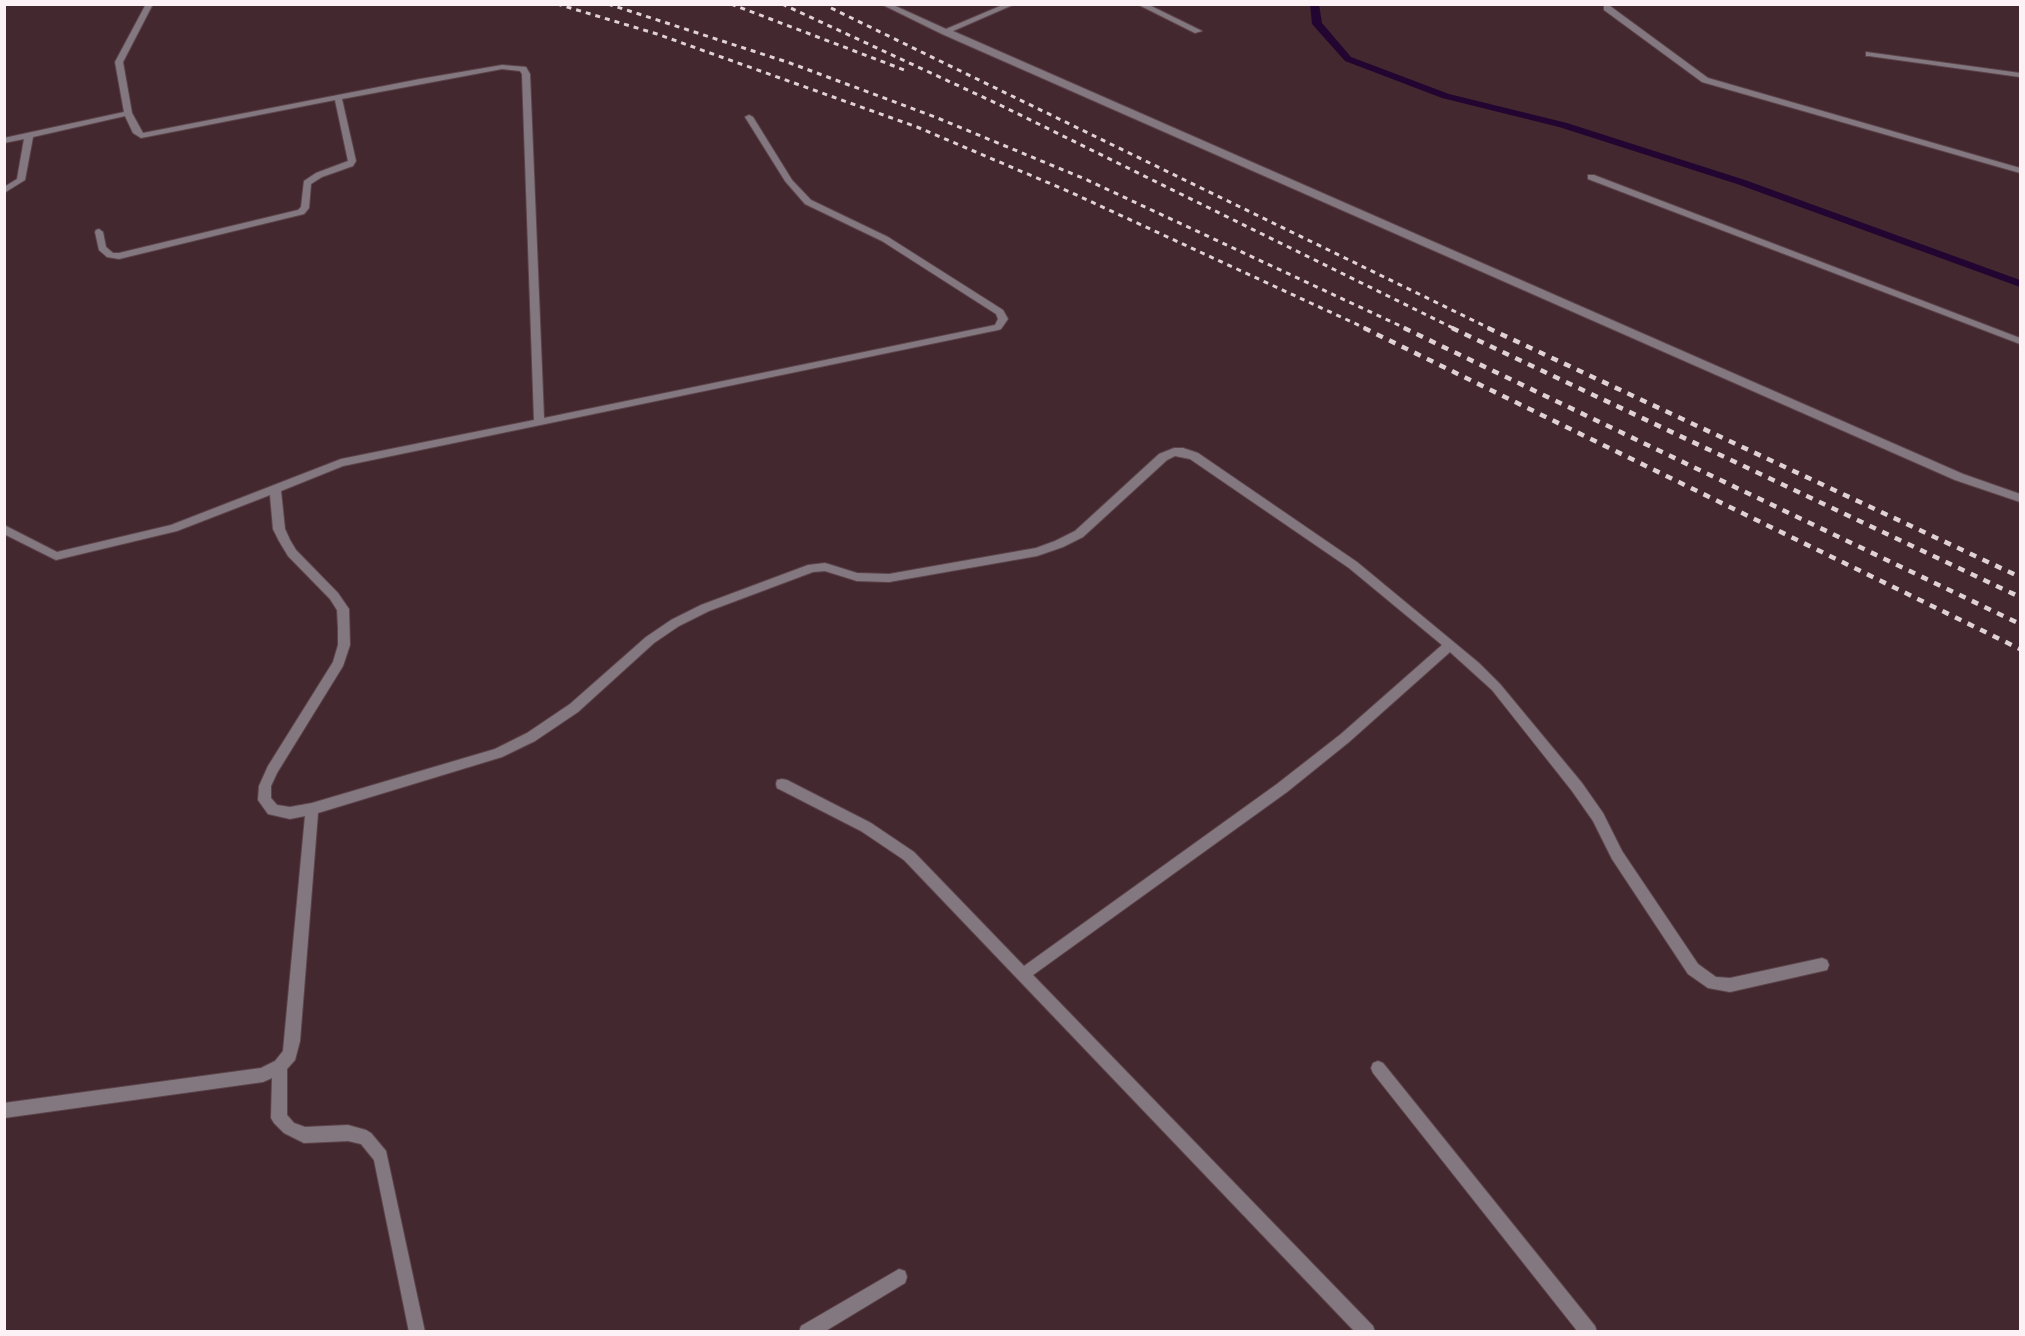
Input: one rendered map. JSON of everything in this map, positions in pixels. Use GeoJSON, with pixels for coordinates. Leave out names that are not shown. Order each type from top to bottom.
{"type":"FeatureCollection","features":[{"type":"Feature","properties":{"kind":"street"},"geometry":{"type":"LineString","coordinates":[[150,4],[119,62],[128,113],[136,131],[141,136],[502,67],[523,69],[526,74],[539,423]]}},
{"type":"Feature","properties":{"kind":"street"},"geometry":{"type":"LineString","coordinates":[[945,32],[1012,4]]}},
{"type":"Feature","properties":{"kind":"street"},"geometry":{"type":"LineString","coordinates":[[1140,4],[1198,31]]}},
{"type":"Feature","properties":{"kind":"street"},"geometry":{"type":"LineString","coordinates":[[886,5],[1938,467],[2020,498]]}},
{"type":"Feature","properties":{"kind":"street"},"geometry":{"type":"LineString","coordinates":[[1607,9],[1705,80],[2020,171]]}},
{"type":"Feature","properties":{"kind":"street"},"geometry":{"type":"LineString","coordinates":[[1869,54],[2020,75]]}},
{"type":"Feature","properties":{"kind":"street"},"geometry":{"type":"LineString","coordinates":[[99,232],[102,248],[110,255],[119,256],[301,212],[306,208],[307,183],[320,175],[350,164],[352,161],[338,98]]}},
{"type":"Feature","properties":{"kind":"street"},"geometry":{"type":"LineString","coordinates":[[4,141],[128,113]]}},
{"type":"Feature","properties":{"kind":"street"},"geometry":{"type":"LineString","coordinates":[[4,529],[56,556],[173,528],[341,463],[998,327],[1003,319],[1000,312],[868,230],[808,202],[789,181],[749,117]]}},
{"type":"Feature","properties":{"kind":"street"},"geometry":{"type":"LineString","coordinates":[[4,191],[21,180],[29,136]]}},
{"type":"Feature","properties":{"kind":"street"},"geometry":{"type":"LineString","coordinates":[[1591,177],[2020,341]]}},
{"type":"Feature","properties":{"kind":"street"},"geometry":{"type":"LineString","coordinates":[[275,489],[279,529],[285,541],[292,553],[334,596],[343,609],[344,645],[339,663],[272,770],[265,786],[264,800],[273,810],[290,813],[312,809],[498,753],[531,737],[574,708],[650,640],[675,623],[705,608],[812,568],[825,567],[872,579],[889,578],[1037,552],[1059,544],[1079,534],[1163,457],[1174,452],[1194,456],[1325,544],[1475,666],[1512,704],[1577,787],[1598,817],[1617,855],[1693,969],[1713,983],[1730,985],[1822,965]]}},
{"type":"Feature","properties":{"kind":"street"},"geometry":{"type":"LineString","coordinates":[[1024,974],[1290,782],[1345,738],[1450,645]]}},
{"type":"Feature","properties":{"kind":"street"},"geometry":{"type":"LineString","coordinates":[[782,784],[866,827],[909,856],[1367,1332]]}},
{"type":"Feature","properties":{"kind":"street"},"geometry":{"type":"LineString","coordinates":[[4,1111],[263,1075],[280,1066],[290,1055],[293,1041],[312,809]]}},
{"type":"Feature","properties":{"kind":"street"},"geometry":{"type":"LineString","coordinates":[[280,1066],[279,1118],[290,1128],[304,1135],[348,1133],[366,1138],[381,1156],[417,1332]]}},
{"type":"Feature","properties":{"kind":"street"},"geometry":{"type":"LineString","coordinates":[[1378,1068],[1589,1332]]}},
{"type":"Feature","properties":{"kind":"street"},"geometry":{"type":"LineString","coordinates":[[807,1332],[899,1277]]}},
{"type":"Feature","properties":{"kind":"waterway"},"geometry":{"type":"LineString","coordinates":[[1314,4],[1317,24],[1348,59],[1446,96],[1563,125],[1741,182],[2020,284]]}},
{"type":"Feature","properties":{"kind":"railway"},"geometry":{"type":"LineString","coordinates":[[557,4],[657,34],[917,127],[1070,192],[1367,329]]}},
{"type":"Feature","properties":{"kind":"railway"},"geometry":{"type":"LineString","coordinates":[[608,4],[790,63],[935,117],[1085,179],[1407,329]]}},
{"type":"Feature","properties":{"kind":"railway"},"geometry":{"type":"LineString","coordinates":[[731,4],[907,71]]}},
{"type":"Feature","properties":{"kind":"railway"},"geometry":{"type":"LineString","coordinates":[[782,4],[1000,105],[1455,329]]}},
{"type":"Feature","properties":{"kind":"railway"},"geometry":{"type":"LineString","coordinates":[[831,8],[1491,329]]}},
{"type":"Feature","properties":{"kind":"railway"},"geometry":{"type":"LineString","coordinates":[[1364,328],[2020,649]]}},
{"type":"Feature","properties":{"kind":"railway"},"geometry":{"type":"LineString","coordinates":[[1404,328],[2020,624]]}},
{"type":"Feature","properties":{"kind":"railway"},"geometry":{"type":"LineString","coordinates":[[1452,328],[2020,597]]}},
{"type":"Feature","properties":{"kind":"railway"},"geometry":{"type":"LineString","coordinates":[[1488,328],[2020,577]]}}]}
